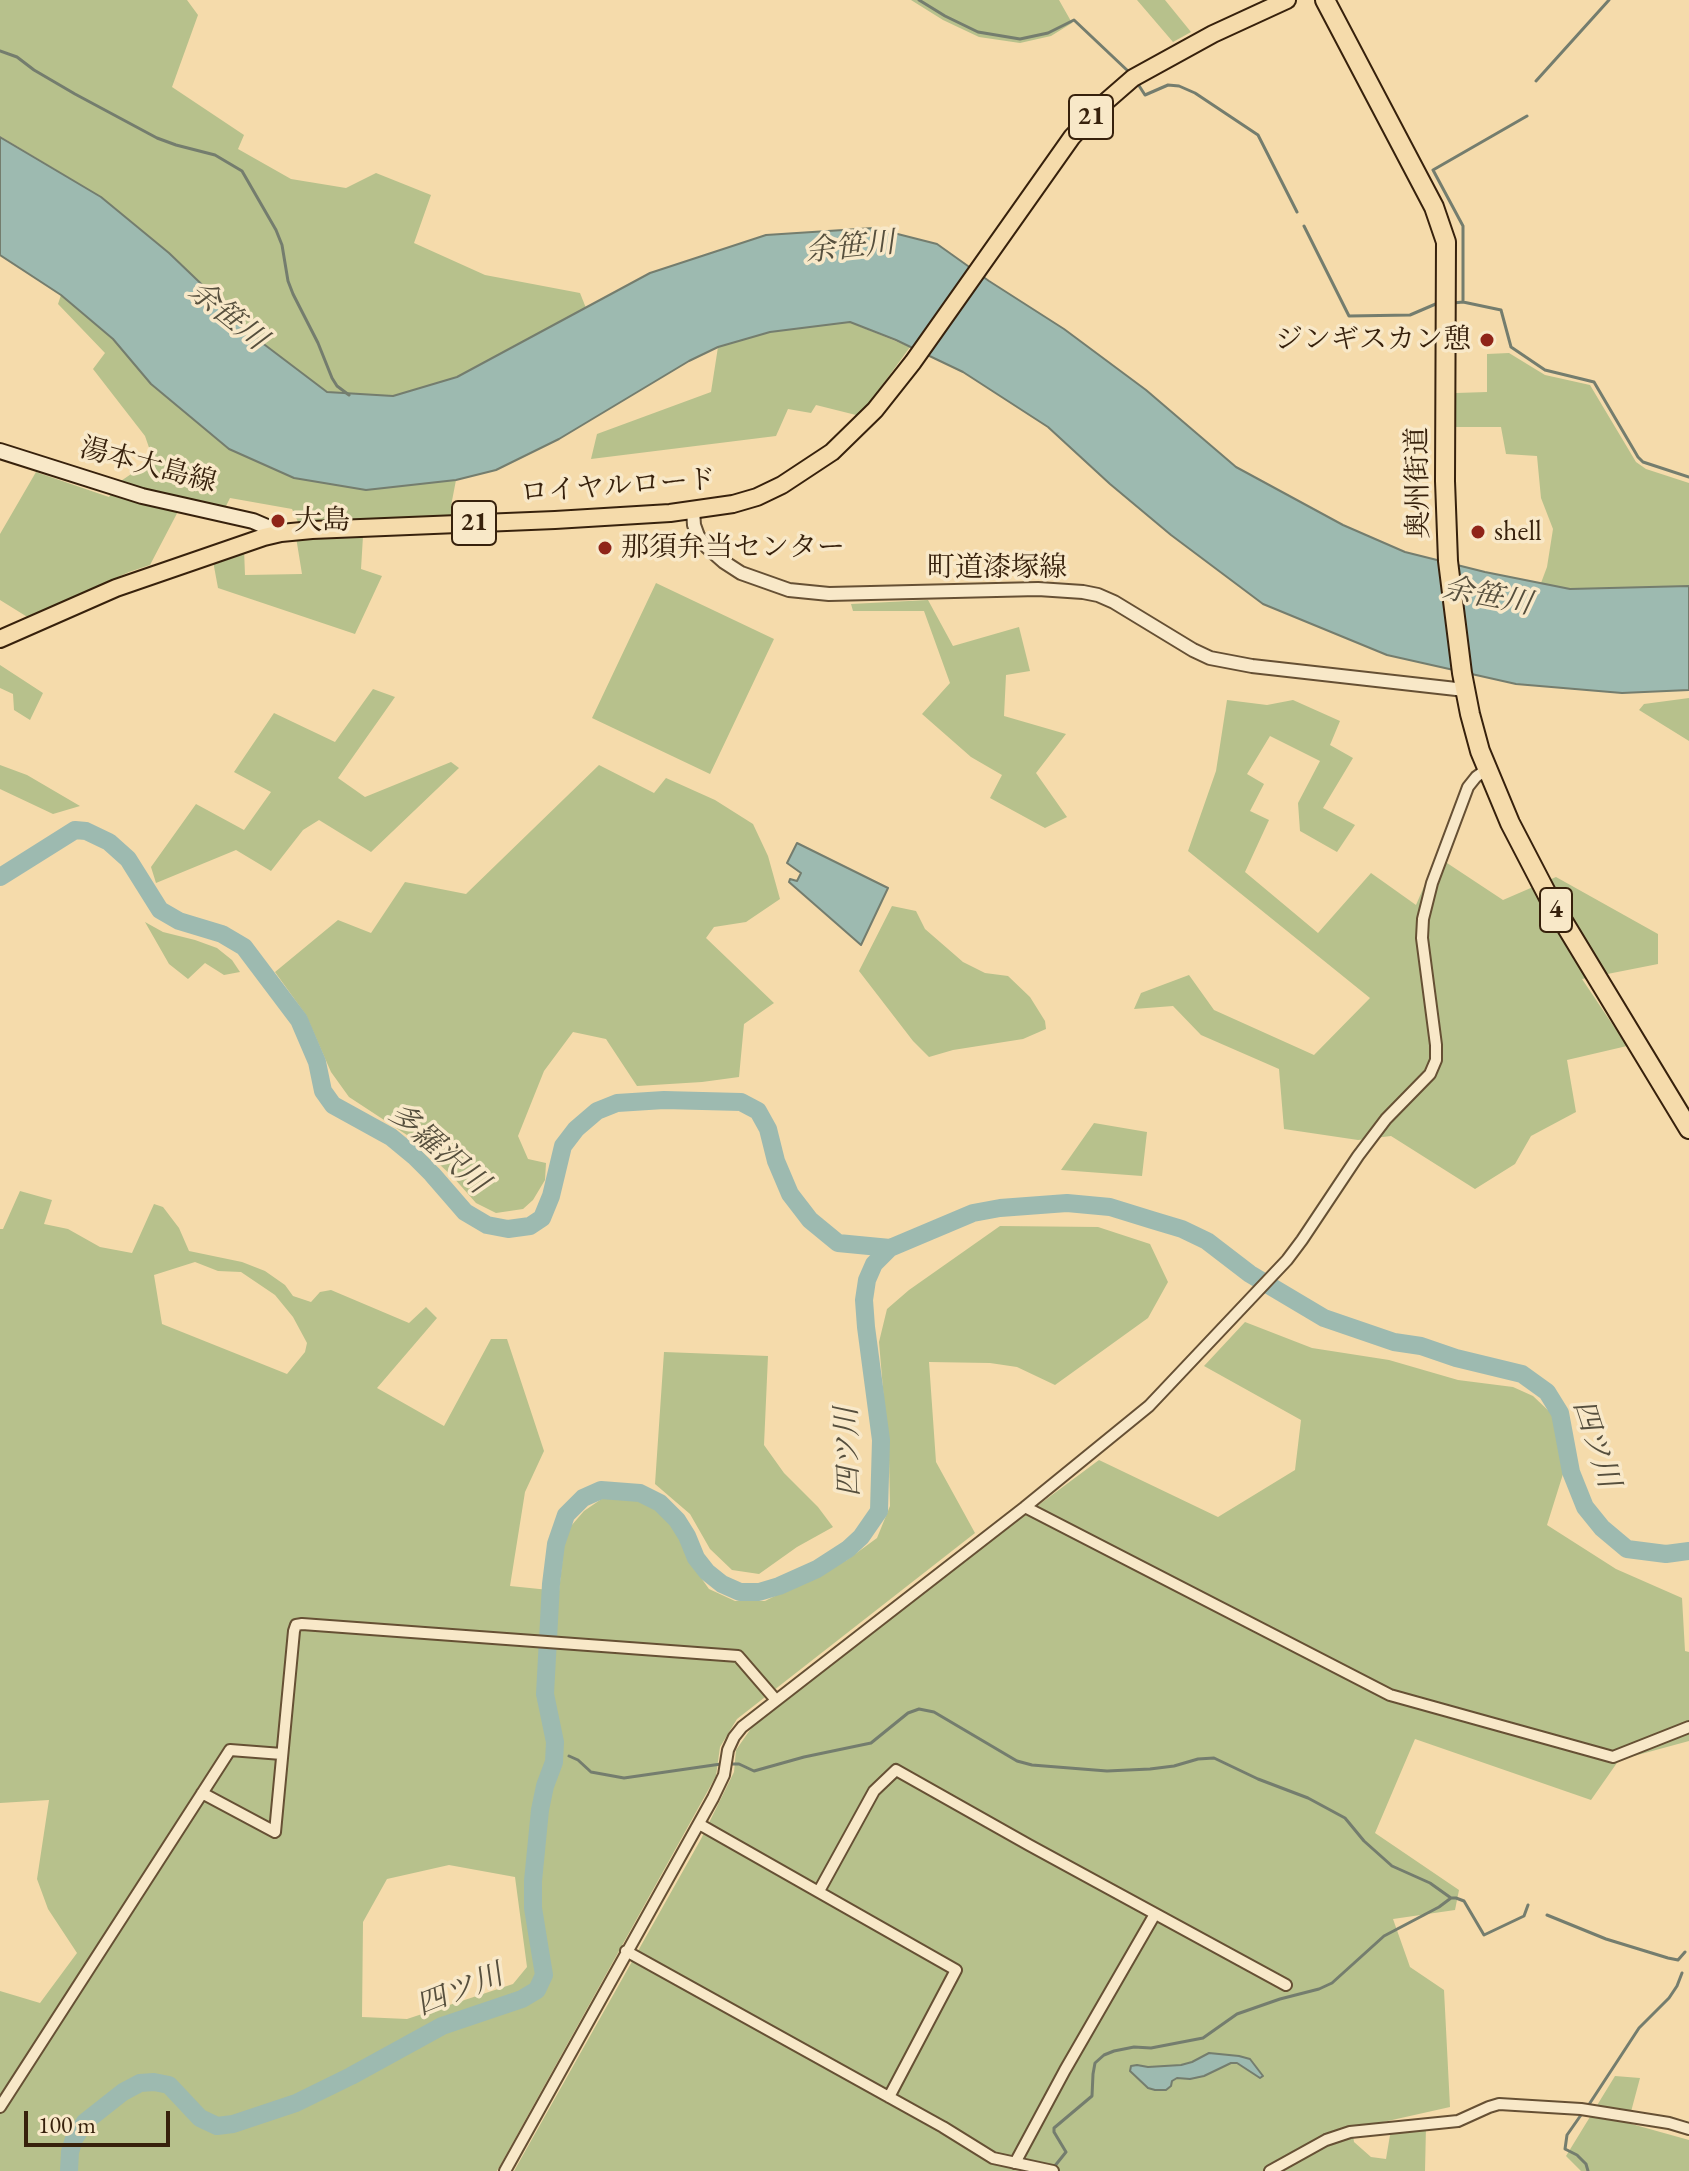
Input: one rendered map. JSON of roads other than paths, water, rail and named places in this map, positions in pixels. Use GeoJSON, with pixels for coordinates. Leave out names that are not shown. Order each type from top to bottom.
{"type":"FeatureCollection","features":[{"type":"Feature","properties":{"kind":"highway","name":"奥州街道"},"geometry":{"type":"LineString","coordinates":[[1325,0],[1434,207],[1446,242],[1445,481],[1448,561],[1464,681],[1473,725],[1487,769],[1510,823],[1549,898],[1689,1129]]}},
{"type":"Feature","properties":{"kind":"main road","name":"ロイヤルロード"},"geometry":{"type":"LineString","coordinates":[[0,639],[116,588],[281,533],[631,516],[733,504],[757,497],[810,468],[865,421],[913,362],[1072,137],[1102,105],[1133,78],[1213,34],[1287,0]]}},
{"type":"Feature","properties":{"kind":"main road","name":"湯本大島線"},"geometry":{"type":"LineString","coordinates":[[0,451],[142,496],[245,519],[281,533]]}},
{"type":"Feature","properties":{"kind":"street","name":"町道漆塚線"},"geometry":{"type":"LineString","coordinates":[[693,510],[698,536],[724,562],[741,573],[789,590],[829,594],[1038,589],[1083,592],[1114,602],[1210,658],[1252,666],[1464,681]]}},
{"type":"Feature","properties":{"kind":"street"},"geometry":{"type":"LineString","coordinates":[[505,2171],[699,1824],[724,1775],[728,1750],[742,1727],[1025,1507],[1149,1406],[1287,1260],[1386,1119],[1430,1074],[1436,1060],[1422,938],[1423,919],[1432,883],[1468,787],[1487,769]]}},
{"type":"Feature","properties":{"kind":"street"},"geometry":{"type":"LineString","coordinates":[[1025,1507],[1390,1695],[1613,1757],[1689,1727]]}},
{"type":"Feature","properties":{"kind":"street"},"geometry":{"type":"LineString","coordinates":[[202,1793],[275,1832],[294,1631],[296,1625],[302,1624],[738,1656],[776,1700]]}},
{"type":"Feature","properties":{"kind":"street"},"geometry":{"type":"LineString","coordinates":[[0,2107],[230,1750],[282,1754]]}},
{"type":"Feature","properties":{"kind":"street"},"geometry":{"type":"LineString","coordinates":[[819,1891],[874,1791],[896,1770],[1286,1985]]}},
{"type":"Feature","properties":{"kind":"street"},"geometry":{"type":"LineString","coordinates":[[699,1824],[956,1970],[889,2097]]}},
{"type":"Feature","properties":{"kind":"street"},"geometry":{"type":"LineString","coordinates":[[1015,2163],[1155,1914]]}},
{"type":"Feature","properties":{"kind":"street"},"geometry":{"type":"LineString","coordinates":[[626,1951],[993,2158],[1053,2171]]}},
{"type":"Feature","properties":{"kind":"street"},"geometry":{"type":"LineString","coordinates":[[1270,2171],[1326,2140],[1350,2132],[1458,2121],[1499,2104],[1581,2109],[1689,2129]]}},
{"type":"Feature","properties":{"kind":"water","name":"余笹川"},"geometry":{"type":"Polygon","coordinates":[[[0,137],[101,197],[169,253],[265,345],[327,392],[393,396],[457,377],[650,273],[766,235],[874,228],[937,244],[1064,329],[1146,390],[1236,467],[1343,525],[1405,552],[1570,589],[1689,586],[1689,690],[1622,693],[1516,684],[1387,655],[1263,604],[1171,535],[1048,427],[963,372],[850,322],[770,332],[718,347],[689,361],[559,439],[496,470],[456,480],[366,490],[294,478],[229,449],[151,384],[113,339],[61,295],[0,255],[0,137]]]}},
{"type":"Feature","properties":{"kind":"water"},"geometry":{"type":"Polygon","coordinates":[[[797,843],[888,888],[861,945],[789,882],[790,879],[797,881],[801,873],[787,863],[797,843]]]}},
{"type":"Feature","properties":{"kind":"water"},"geometry":{"type":"Polygon","coordinates":[[[1209,2053],[1250,2059],[1263,2076],[1260,2078],[1237,2063],[1231,2063],[1204,2076],[1177,2078],[1166,2090],[1155,2090],[1148,2088],[1130,2071],[1131,2066],[1137,2065],[1181,2065],[1209,2053]]]}},
{"type":"Feature","properties":{"kind":"waterway"},"geometry":{"type":"LineString","coordinates":[[919,0],[978,32],[1020,39],[1048,33],[1074,20],[1129,72]]}},
{"type":"Feature","properties":{"kind":"waterway"},"geometry":{"type":"LineString","coordinates":[[1536,81],[1609,0]]}},
{"type":"Feature","properties":{"kind":"waterway"},"geometry":{"type":"LineString","coordinates":[[0,51],[17,57],[75,94],[157,138],[215,155],[242,171],[276,230],[282,245],[288,281],[332,378],[349,395]]}},
{"type":"Feature","properties":{"kind":"waterway"},"geometry":{"type":"LineString","coordinates":[[1136,81],[1145,95],[1168,85],[1195,93],[1258,135],[1297,212]]}},
{"type":"Feature","properties":{"kind":"waterway"},"geometry":{"type":"LineString","coordinates":[[1463,302],[1463,226],[1433,170],[1527,116]]}},
{"type":"Feature","properties":{"kind":"waterway"},"geometry":{"type":"LineString","coordinates":[[1304,226],[1349,316],[1410,315],[1438,303]]}},
{"type":"Feature","properties":{"kind":"waterway"},"geometry":{"type":"LineString","coordinates":[[1453,303],[1463,302],[1501,310],[1511,347],[1545,370],[1594,382],[1638,457],[1643,462],[1689,477]]}},
{"type":"Feature","properties":{"kind":"waterway","name":"多羅沢川"},"geometry":{"type":"LineString","coordinates":[[0,877],[75,830],[86,831],[109,842],[128,859],[160,910],[179,921],[222,934],[244,947],[299,1020],[317,1062],[323,1091],[333,1105],[391,1137],[432,1174],[465,1212],[487,1225],[508,1229],[530,1226],[542,1218],[551,1196],[563,1146],[576,1129],[597,1111],[617,1103],[664,1100],[741,1102],[758,1111],[768,1129],[776,1161],[790,1194],[810,1220],[838,1243],[890,1248]]}},
{"type":"Feature","properties":{"kind":"waterway","name":"四ツ川"},"geometry":{"type":"LineString","coordinates":[[69,2171],[74,2139],[85,2122],[123,2092],[140,2083],[169,2085],[200,2118],[217,2126],[233,2124],[296,2103],[442,2026],[522,1999],[537,1990],[544,1975],[533,1908],[533,1881],[540,1810],[554,1762],[555,1742],[545,1694],[551,1584],[556,1544],[566,1515],[583,1498],[601,1490],[640,1493],[660,1503],[677,1520],[696,1558],[707,1572],[722,1584],[740,1592],[759,1592],[779,1586],[817,1569],[848,1549],[861,1537],[879,1511],[881,1440],[866,1327],[864,1300],[867,1280],[874,1264],[890,1248],[973,1213],[1067,1203],[1110,1207],[1182,1229],[1207,1241],[1250,1274],[1324,1318],[1394,1342],[1421,1346],[1522,1374],[1547,1392],[1560,1413],[1571,1472],[1585,1507],[1602,1528],[1627,1549],[1666,1554],[1689,1551]]}},
{"type":"Feature","properties":{"kind":"waterway"},"geometry":{"type":"LineString","coordinates":[[729,1764],[739,1764],[754,1771],[871,1743],[908,1713],[919,1709],[934,1712],[1017,1761],[1032,1765],[1107,1771],[1150,1769],[1214,1758],[1308,1798],[1345,1818],[1364,1841],[1392,1866],[1430,1883],[1451,1898]]}},
{"type":"Feature","properties":{"kind":"waterway"},"geometry":{"type":"LineString","coordinates":[[569,1756],[591,1772],[624,1778],[721,1764]]}},
{"type":"Feature","properties":{"kind":"waterway"},"geometry":{"type":"LineString","coordinates":[[1054,2167],[1066,2152],[1054,2128],[1092,2096],[1095,2063],[1104,2055],[1134,2047],[1151,2048],[1203,2038],[1237,2014],[1319,1989],[1332,1983],[1384,1936],[1451,1898],[1464,1901],[1484,1935],[1524,1916],[1528,1905]]}},
{"type":"Feature","properties":{"kind":"waterway"},"geometry":{"type":"LineString","coordinates":[[1547,1915],[1606,1939],[1668,1958],[1678,1960],[1685,1952]]}},
{"type":"Feature","properties":{"kind":"waterway"},"geometry":{"type":"LineString","coordinates":[[1588,2106],[1639,2028],[1669,1998],[1682,1973]]}},
{"type":"Feature","properties":{"kind":"waterway"},"geometry":{"type":"LineString","coordinates":[[1581,2115],[1567,2135],[1565,2149],[1577,2155],[1588,2171]]}},
{"type":"Feature","properties":{"kind":"place","name":"ジンギスカン憩"},"geometry":{"type":"Point","coordinates":[1487,340]}},
{"type":"Feature","properties":{"kind":"place","name":"大島"},"geometry":{"type":"Point","coordinates":[278,521]}},
{"type":"Feature","properties":{"kind":"place","name":"shell"},"geometry":{"type":"Point","coordinates":[1478,532]}},
{"type":"Feature","properties":{"kind":"place","name":"那須弁当センター"},"geometry":{"type":"Point","coordinates":[605,548]}}]}
